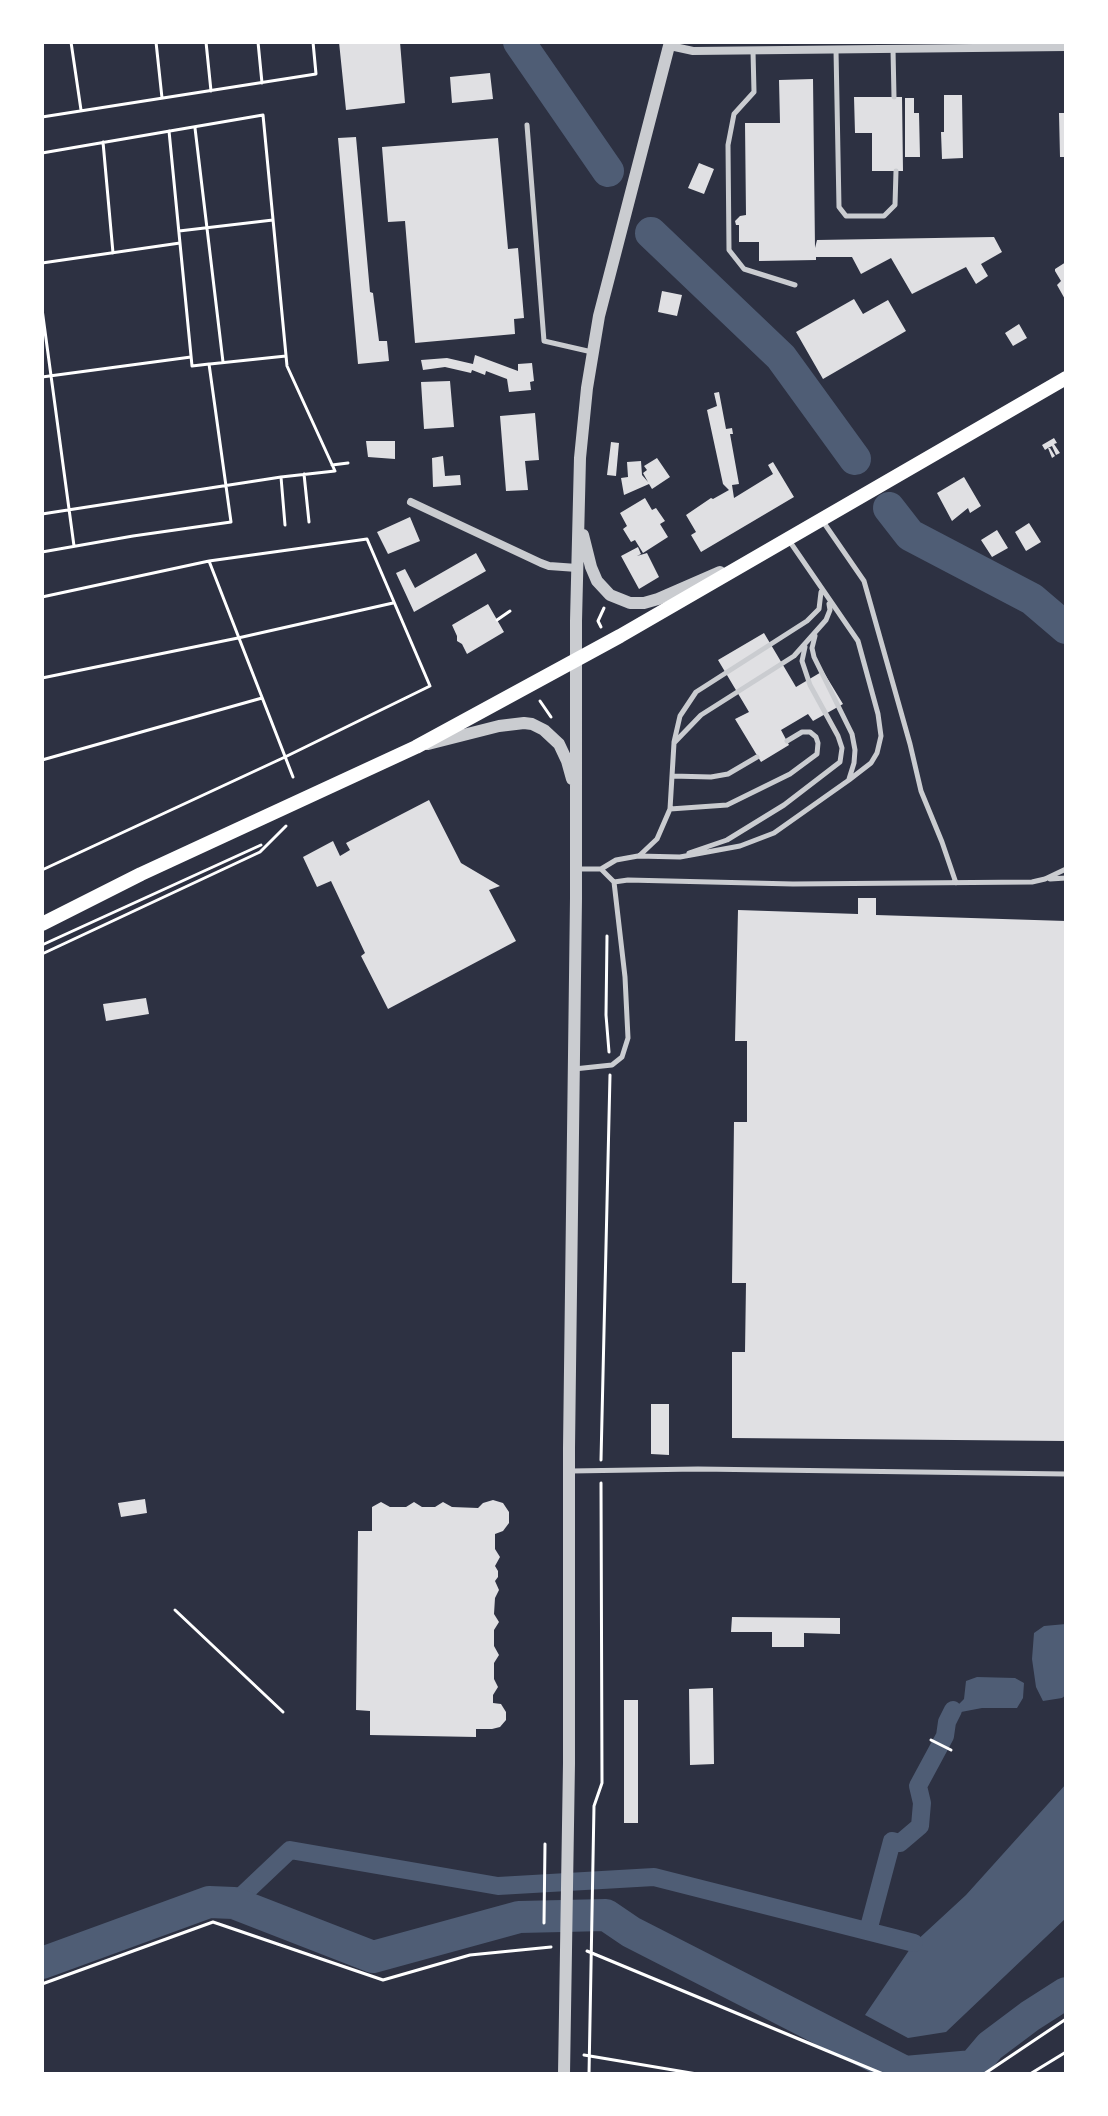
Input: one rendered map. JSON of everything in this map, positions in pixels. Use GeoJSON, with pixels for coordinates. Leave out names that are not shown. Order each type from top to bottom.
{"type":"FeatureCollection","features":[{"type":"Feature","properties":{"kind":"main road"},"geometry":{"type":"LineString","coordinates":[[42,924],[141,874],[416,747],[576,660],[1066,378]]}},
{"type":"Feature","properties":{"kind":"street"},"geometry":{"type":"LineString","coordinates":[[564,2074],[568,1922],[577,568],[587,388],[605,289],[670,44],[693,51],[736,46],[753,51],[1066,47]]}},
{"type":"Feature","properties":{"kind":"street"},"geometry":{"type":"LineString","coordinates":[[579,497],[586,550],[597,581],[610,595],[630,603],[658,599],[767,551]]}},
{"type":"Feature","properties":{"kind":"street"},"geometry":{"type":"LineString","coordinates":[[411,502],[549,566],[577,568]]}},
{"type":"Feature","properties":{"kind":"street"},"geometry":{"type":"LineString","coordinates":[[416,747],[499,726],[532,724],[553,737],[564,753],[571,772],[576,810]]}},
{"type":"Feature","properties":{"kind":"lane"},"geometry":{"type":"LineString","coordinates":[[893,49],[894,97]]}},
{"type":"Feature","properties":{"kind":"lane"},"geometry":{"type":"LineString","coordinates":[[836,50],[839,207],[846,216],[884,216],[895,205],[896,171]]}},
{"type":"Feature","properties":{"kind":"lane"},"geometry":{"type":"LineString","coordinates":[[753,51],[754,92],[734,114],[728,145],[729,250],[744,269],[795,285]]}},
{"type":"Feature","properties":{"kind":"lane"},"geometry":{"type":"LineString","coordinates":[[527,125],[544,341],[593,352]]}},
{"type":"Feature","properties":{"kind":"lane"},"geometry":{"type":"LineString","coordinates":[[822,518],[864,581],[921,791],[956,883]]}},
{"type":"Feature","properties":{"kind":"lane"},"geometry":{"type":"LineString","coordinates":[[576,869],[601,869],[616,860],[638,856],[680,857],[740,846],[774,833],[871,763],[881,736],[858,641],[787,539]]}},
{"type":"Feature","properties":{"kind":"lane"},"geometry":{"type":"LineString","coordinates":[[638,856],[657,839],[670,809],[674,743],[680,716],[696,692],[807,621],[819,609],[821,589]]}},
{"type":"Feature","properties":{"kind":"lane"},"geometry":{"type":"LineString","coordinates":[[674,743],[701,715],[805,646],[826,620],[829,602]]}},
{"type":"Feature","properties":{"kind":"lane"},"geometry":{"type":"LineString","coordinates":[[817,631],[812,648],[814,657],[852,734],[855,750],[849,780]]}},
{"type":"Feature","properties":{"kind":"lane"},"geometry":{"type":"LineString","coordinates":[[680,857],[727,840],[784,805],[840,762],[842,748],[838,736],[810,685],[802,661],[805,646]]}},
{"type":"Feature","properties":{"kind":"lane"},"geometry":{"type":"LineString","coordinates":[[670,809],[727,805],[790,774],[817,754],[818,743],[810,732],[802,732],[787,741]]}},
{"type":"Feature","properties":{"kind":"lane"},"geometry":{"type":"LineString","coordinates":[[672,776],[728,774],[757,757]]}},
{"type":"Feature","properties":{"kind":"lane"},"geometry":{"type":"LineString","coordinates":[[574,1069],[610,1066],[622,1057],[628,1038],[625,977],[614,882],[601,869]]}},
{"type":"Feature","properties":{"kind":"lane"},"geometry":{"type":"LineString","coordinates":[[1045,879],[1066,869]]}},
{"type":"Feature","properties":{"kind":"lane"},"geometry":{"type":"LineString","coordinates":[[614,882],[956,883],[1032,882],[1066,878]]}},
{"type":"Feature","properties":{"kind":"lane"},"geometry":{"type":"LineString","coordinates":[[569,1471],[1066,1474]]}},
{"type":"Feature","properties":{"kind":"path"},"geometry":{"type":"LineString","coordinates":[[71,42],[81,111]]}},
{"type":"Feature","properties":{"kind":"path"},"geometry":{"type":"LineString","coordinates":[[156,42],[162,99]]}},
{"type":"Feature","properties":{"kind":"path"},"geometry":{"type":"LineString","coordinates":[[206,42],[211,91]]}},
{"type":"Feature","properties":{"kind":"path"},"geometry":{"type":"LineString","coordinates":[[258,42],[262,83]]}},
{"type":"Feature","properties":{"kind":"path"},"geometry":{"type":"LineString","coordinates":[[42,117],[316,74],[313,42]]}},
{"type":"Feature","properties":{"kind":"path"},"geometry":{"type":"LineString","coordinates":[[42,153],[263,115],[287,366],[335,471],[42,514]]}},
{"type":"Feature","properties":{"kind":"path"},"geometry":{"type":"LineString","coordinates":[[195,127],[223,362]]}},
{"type":"Feature","properties":{"kind":"path"},"geometry":{"type":"LineString","coordinates":[[169,131],[192,366],[286,356]]}},
{"type":"Feature","properties":{"kind":"path"},"geometry":{"type":"LineString","coordinates":[[103,142],[113,253]]}},
{"type":"Feature","properties":{"kind":"path"},"geometry":{"type":"LineString","coordinates":[[179,231],[273,220]]}},
{"type":"Feature","properties":{"kind":"path"},"geometry":{"type":"LineString","coordinates":[[42,263],[180,243]]}},
{"type":"Feature","properties":{"kind":"path"},"geometry":{"type":"LineString","coordinates":[[42,309],[74,546]]}},
{"type":"Feature","properties":{"kind":"path"},"geometry":{"type":"LineString","coordinates":[[42,377],[191,357]]}},
{"type":"Feature","properties":{"kind":"path"},"geometry":{"type":"LineString","coordinates":[[42,552],[231,522],[209,364]]}},
{"type":"Feature","properties":{"kind":"path"},"geometry":{"type":"LineString","coordinates":[[332,465],[348,463]]}},
{"type":"Feature","properties":{"kind":"path"},"geometry":{"type":"LineString","coordinates":[[304,474],[309,522]]}},
{"type":"Feature","properties":{"kind":"path"},"geometry":{"type":"LineString","coordinates":[[281,477],[285,525]]}},
{"type":"Feature","properties":{"kind":"path"},"geometry":{"type":"LineString","coordinates":[[42,597],[209,561],[367,539],[430,686],[42,870]]}},
{"type":"Feature","properties":{"kind":"path"},"geometry":{"type":"LineString","coordinates":[[209,561],[293,777]]}},
{"type":"Feature","properties":{"kind":"path"},"geometry":{"type":"LineString","coordinates":[[42,678],[393,603]]}},
{"type":"Feature","properties":{"kind":"path"},"geometry":{"type":"LineString","coordinates":[[603,629],[598,621],[605,605]]}},
{"type":"Feature","properties":{"kind":"path"},"geometry":{"type":"LineString","coordinates":[[497,620],[510,611]]}},
{"type":"Feature","properties":{"kind":"path"},"geometry":{"type":"LineString","coordinates":[[42,760],[262,698]]}},
{"type":"Feature","properties":{"kind":"path"},"geometry":{"type":"LineString","coordinates":[[540,701],[551,717],[561,714]]}},
{"type":"Feature","properties":{"kind":"path"},"geometry":{"type":"LineString","coordinates":[[42,954],[260,852],[288,824]]}},
{"type":"Feature","properties":{"kind":"path"},"geometry":{"type":"LineString","coordinates":[[42,945],[261,845]]}},
{"type":"Feature","properties":{"kind":"path"},"geometry":{"type":"LineString","coordinates":[[589,2074],[586,2055],[593,1935],[594,1806],[602,1783],[601,1469],[610,1066],[606,1015],[607,928]]}},
{"type":"Feature","properties":{"kind":"path"},"geometry":{"type":"LineString","coordinates":[[175,1610],[283,1712]]}},
{"type":"Feature","properties":{"kind":"path"},"geometry":{"type":"LineString","coordinates":[[931,1740],[951,1750]]}},
{"type":"Feature","properties":{"kind":"path"},"geometry":{"type":"LineString","coordinates":[[544,1923],[545,1844]]}},
{"type":"Feature","properties":{"kind":"path"},"geometry":{"type":"LineString","coordinates":[[42,1984],[213,1922],[383,1980],[470,1955],[567,1946]]}},
{"type":"Feature","properties":{"kind":"path"},"geometry":{"type":"LineString","coordinates":[[590,1952],[883,2074]]}},
{"type":"Feature","properties":{"kind":"path"},"geometry":{"type":"LineString","coordinates":[[984,2074],[1066,2019]]}},
{"type":"Feature","properties":{"kind":"path"},"geometry":{"type":"LineString","coordinates":[[1030,2074],[1066,2052]]}},
{"type":"Feature","properties":{"kind":"path"},"geometry":{"type":"LineString","coordinates":[[586,2055],[697,2074]]}},
{"type":"Feature","properties":{"kind":"water"},"geometry":{"type":"Polygon","coordinates":[[[1066,1624],[1066,1695],[1043,1701],[1036,1687],[1032,1659],[1034,1633],[1044,1626],[1066,1624]]]}},
{"type":"Feature","properties":{"kind":"water"},"geometry":{"type":"Polygon","coordinates":[[[977,1677],[1015,1678],[1024,1683],[1023,1698],[1017,1708],[953,1710],[964,1699],[966,1681],[977,1677]]]}},
{"type":"Feature","properties":{"kind":"water"},"geometry":{"type":"Polygon","coordinates":[[[1066,1784],[1066,1918],[946,2032],[908,2038],[865,2015],[914,1943],[966,1895],[1066,1784]]]}},
{"type":"Feature","properties":{"kind":"building"},"geometry":{"type":"Polygon","coordinates":[[[339,42],[400,42],[405,103],[346,110],[339,42]]]}},
{"type":"Feature","properties":{"kind":"building"},"geometry":{"type":"Polygon","coordinates":[[[490,73],[493,99],[452,103],[450,77],[490,73]]]}},
{"type":"Feature","properties":{"kind":"building"},"geometry":{"type":"Polygon","coordinates":[[[813,79],[815,248],[817,240],[994,237],[1002,252],[981,264],[988,276],[976,284],[966,267],[912,294],[891,258],[861,274],[852,257],[759,261],[759,242],[739,242],[739,225],[735,221],[746,215],[745,123],[780,123],[779,80],[813,79]]]}},
{"type":"Feature","properties":{"kind":"building"},"geometry":{"type":"Polygon","coordinates":[[[944,95],[962,95],[963,158],[942,159],[944,95]]]}},
{"type":"Feature","properties":{"kind":"building"},"geometry":{"type":"Polygon","coordinates":[[[854,97],[902,97],[903,171],[872,171],[872,133],[855,133],[854,97]]]}},
{"type":"Feature","properties":{"kind":"building"},"geometry":{"type":"Polygon","coordinates":[[[905,98],[914,98],[914,113],[919,113],[920,157],[905,157],[905,98]]]}},
{"type":"Feature","properties":{"kind":"building"},"geometry":{"type":"Polygon","coordinates":[[[1059,113],[1066,113],[1066,157],[1060,157],[1059,113]]]}},
{"type":"Feature","properties":{"kind":"building"},"geometry":{"type":"Polygon","coordinates":[[[356,137],[370,292],[373,293],[379,341],[387,341],[389,361],[358,364],[338,138],[356,137]]]}},
{"type":"Feature","properties":{"kind":"building"},"geometry":{"type":"Polygon","coordinates":[[[498,138],[508,249],[518,248],[524,318],[514,319],[515,334],[415,343],[405,221],[388,222],[382,147],[498,138]]]}},
{"type":"Feature","properties":{"kind":"building"},"geometry":{"type":"Polygon","coordinates":[[[699,163],[714,169],[704,194],[688,188],[699,163]]]}},
{"type":"Feature","properties":{"kind":"building"},"geometry":{"type":"Polygon","coordinates":[[[1066,262],[1066,301],[1057,285],[1061,281],[1055,269],[1066,262]]]}},
{"type":"Feature","properties":{"kind":"building"},"geometry":{"type":"Polygon","coordinates":[[[662,291],[682,295],[677,316],[658,312],[662,291]]]}},
{"type":"Feature","properties":{"kind":"building"},"geometry":{"type":"Polygon","coordinates":[[[854,299],[863,314],[888,300],[906,331],[823,379],[796,332],[854,299]]]}},
{"type":"Feature","properties":{"kind":"building"},"geometry":{"type":"Polygon","coordinates":[[[1019,324],[1027,338],[1013,346],[1005,333],[1019,324]]]}},
{"type":"Feature","properties":{"kind":"building"},"geometry":{"type":"Polygon","coordinates":[[[475,355],[518,371],[518,364],[532,363],[534,381],[530,382],[531,390],[509,392],[507,379],[486,371],[485,375],[445,367],[423,370],[421,360],[447,358],[473,364],[475,355]]]}},
{"type":"Feature","properties":{"kind":"building"},"geometry":{"type":"Polygon","coordinates":[[[450,381],[454,427],[424,429],[421,382],[450,381]]]}},
{"type":"Feature","properties":{"kind":"building"},"geometry":{"type":"Polygon","coordinates":[[[719,392],[726,429],[732,428],[733,434],[730,434],[739,484],[732,485],[734,498],[773,474],[768,465],[773,462],[794,497],[701,552],[691,535],[696,532],[686,515],[729,490],[723,484],[707,410],[717,406],[714,393],[719,392]]]}},
{"type":"Feature","properties":{"kind":"building"},"geometry":{"type":"Polygon","coordinates":[[[535,413],[539,460],[525,461],[528,490],[506,491],[500,416],[535,413]]]}},
{"type":"Feature","properties":{"kind":"building"},"geometry":{"type":"Polygon","coordinates":[[[1054,438],[1060,453],[1056,455],[1052,446],[1045,450],[1042,445],[1054,438]]]}},
{"type":"Feature","properties":{"kind":"building"},"geometry":{"type":"Polygon","coordinates":[[[366,441],[395,441],[395,459],[368,457],[366,441]]]}},
{"type":"Feature","properties":{"kind":"building"},"geometry":{"type":"Polygon","coordinates":[[[611,442],[619,443],[616,476],[607,475],[611,442]]]}},
{"type":"Feature","properties":{"kind":"building"},"geometry":{"type":"Polygon","coordinates":[[[443,456],[445,476],[460,475],[461,485],[433,487],[432,458],[443,456]]]}},
{"type":"Feature","properties":{"kind":"building"},"geometry":{"type":"Polygon","coordinates":[[[657,458],[670,477],[652,489],[649,484],[624,495],[621,478],[628,477],[627,462],[641,461],[642,475],[648,482],[643,473],[647,470],[644,466],[657,458]]]}},
{"type":"Feature","properties":{"kind":"building"},"geometry":{"type":"Polygon","coordinates":[[[964,477],[981,506],[970,513],[968,508],[952,521],[937,493],[964,477]]]}},
{"type":"Feature","properties":{"kind":"building"},"geometry":{"type":"Polygon","coordinates":[[[645,498],[652,510],[656,508],[665,521],[660,524],[668,537],[643,553],[623,529],[627,526],[620,513],[645,498]]]}},
{"type":"Feature","properties":{"kind":"building"},"geometry":{"type":"Polygon","coordinates":[[[410,517],[420,541],[388,554],[377,532],[410,517]]]}},
{"type":"Feature","properties":{"kind":"building"},"geometry":{"type":"Polygon","coordinates":[[[1029,523],[1041,542],[1026,551],[1015,532],[1029,523]]]}},
{"type":"Feature","properties":{"kind":"building"},"geometry":{"type":"Polygon","coordinates":[[[997,530],[1008,548],[992,557],[981,540],[997,530]]]}},
{"type":"Feature","properties":{"kind":"building"},"geometry":{"type":"Polygon","coordinates":[[[638,547],[641,554],[637,556],[647,553],[659,577],[639,589],[621,556],[638,547]]]}},
{"type":"Feature","properties":{"kind":"building"},"geometry":{"type":"Polygon","coordinates":[[[476,553],[486,571],[414,612],[396,573],[405,569],[415,588],[476,553]]]}},
{"type":"Feature","properties":{"kind":"building"},"geometry":{"type":"Polygon","coordinates":[[[488,604],[504,632],[467,654],[457,641],[452,625],[488,604]]]}},
{"type":"Feature","properties":{"kind":"building"},"geometry":{"type":"Polygon","coordinates":[[[764,633],[796,687],[823,671],[843,704],[813,721],[808,714],[781,730],[789,745],[761,762],[735,719],[749,712],[718,660],[764,633]]]}},
{"type":"Feature","properties":{"kind":"building"},"geometry":{"type":"Polygon","coordinates":[[[429,800],[461,863],[500,886],[489,890],[516,941],[388,1009],[361,956],[365,953],[331,881],[317,887],[303,857],[333,841],[340,856],[350,850],[346,843],[429,800]]]}},
{"type":"Feature","properties":{"kind":"building"},"geometry":{"type":"Polygon","coordinates":[[[858,898],[876,898],[876,915],[1066,921],[1066,1441],[732,1438],[732,1352],[745,1352],[746,1283],[732,1283],[734,1122],[747,1122],[747,1041],[735,1041],[738,910],[858,914],[858,898]]]}},
{"type":"Feature","properties":{"kind":"building"},"geometry":{"type":"Polygon","coordinates":[[[146,998],[149,1014],[106,1021],[103,1004],[146,998]]]}},
{"type":"Feature","properties":{"kind":"building"},"geometry":{"type":"Polygon","coordinates":[[[651,1404],[669,1404],[669,1455],[651,1454],[651,1404]]]}},
{"type":"Feature","properties":{"kind":"building"},"geometry":{"type":"Polygon","coordinates":[[[145,1499],[147,1513],[121,1517],[118,1503],[145,1499]]]}},
{"type":"Feature","properties":{"kind":"building"},"geometry":{"type":"Polygon","coordinates":[[[493,1500],[503,1503],[509,1512],[509,1523],[503,1531],[495,1534],[495,1549],[500,1557],[495,1566],[498,1577],[495,1581],[499,1590],[494,1614],[499,1622],[494,1630],[494,1646],[499,1655],[494,1663],[494,1679],[498,1687],[493,1703],[501,1704],[506,1720],[500,1727],[476,1729],[476,1737],[370,1735],[370,1711],[356,1710],[358,1531],[372,1531],[372,1507],[381,1502],[390,1507],[406,1507],[414,1502],[422,1507],[435,1507],[443,1502],[452,1507],[478,1508],[493,1500]]]}},
{"type":"Feature","properties":{"kind":"building"},"geometry":{"type":"Polygon","coordinates":[[[732,1617],[840,1618],[840,1634],[804,1633],[804,1647],[772,1647],[772,1632],[731,1632],[732,1617]]]}},
{"type":"Feature","properties":{"kind":"building"},"geometry":{"type":"Polygon","coordinates":[[[713,1688],[714,1764],[690,1765],[689,1689],[713,1688]]]}},
{"type":"Feature","properties":{"kind":"building"},"geometry":{"type":"Polygon","coordinates":[[[624,1700],[638,1700],[638,1823],[624,1823],[624,1700]]]}},
{"type":"Feature","properties":{"kind":"waterway"},"geometry":{"type":"LineString","coordinates":[[519,42],[608,171]]}},
{"type":"Feature","properties":{"kind":"waterway"},"geometry":{"type":"LineString","coordinates":[[651,233],[781,357],[855,459]]}},
{"type":"Feature","properties":{"kind":"waterway"},"geometry":{"type":"LineString","coordinates":[[889,508],[910,535],[1032,599],[1066,628]]}},
{"type":"Feature","properties":{"kind":"waterway"},"geometry":{"type":"LineString","coordinates":[[868,1931],[892,1841],[900,1843],[920,1826],[922,1803],[918,1786],[945,1736],[953,1710]]}},
{"type":"Feature","properties":{"kind":"waterway"},"geometry":{"type":"LineString","coordinates":[[234,1903],[290,1850],[498,1886],[654,1877],[914,1943]]}},
{"type":"Feature","properties":{"kind":"waterway"},"geometry":{"type":"LineString","coordinates":[[42,1963],[209,1902],[234,1903],[373,1957],[519,1917],[606,1915],[631,1932],[905,2072],[973,2066],[990,2046],[1066,1993]]}}]}
